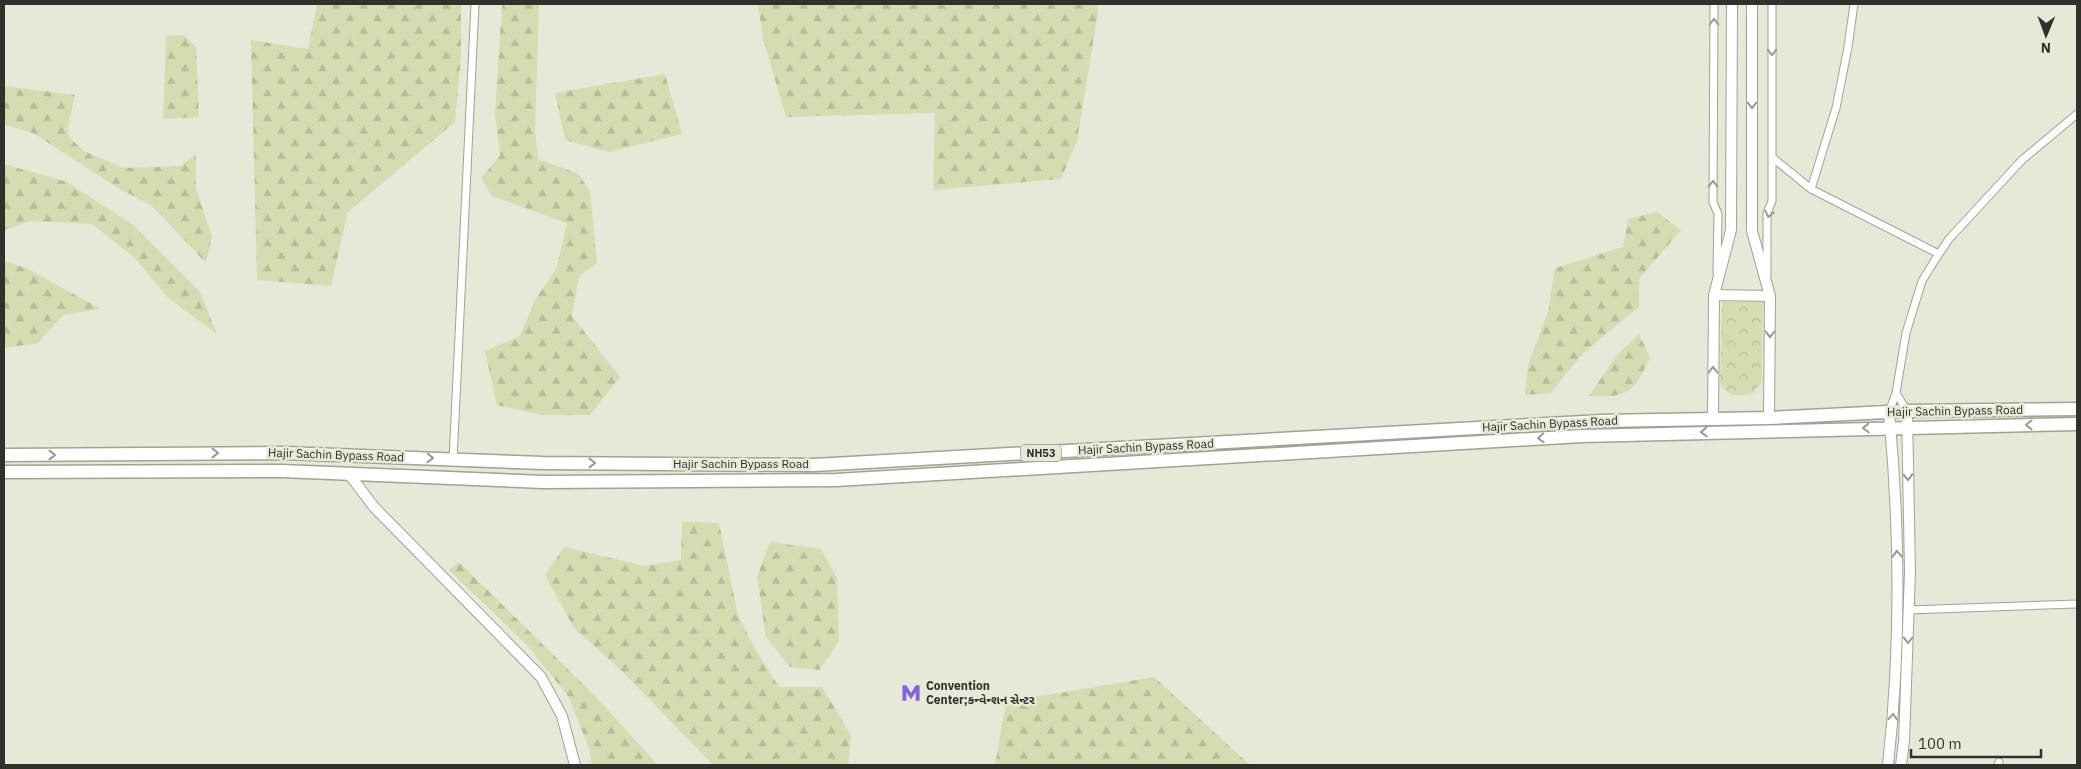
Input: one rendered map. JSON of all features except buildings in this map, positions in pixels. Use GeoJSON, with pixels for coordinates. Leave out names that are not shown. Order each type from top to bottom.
{"type":"FeatureCollection","features":[{"type":"Feature","properties":{"kind":"highway","name":"Hajir Sachin Bypass Road"},"geometry":{"type":"LineString","coordinates":[[4,455],[285,453],[544,463],[814,465],[1602,421],[1769,418],[1907,411],[2077,409]]}},
{"type":"Feature","properties":{"kind":"highway","name":"NH53"},"geometry":{"type":"LineString","coordinates":[[4,472],[282,471],[543,482],[836,480],[1582,436],[1890,427],[2077,424]]}},
{"type":"Feature","properties":{"kind":"street"},"geometry":{"type":"LineString","coordinates":[[453,460],[475,4]]}},
{"type":"Feature","properties":{"kind":"street"},"geometry":{"type":"LineString","coordinates":[[1714,4],[1712,202],[1718,214],[1717,284]]}},
{"type":"Feature","properties":{"kind":"street"},"geometry":{"type":"LineString","coordinates":[[1713,419],[1714,295],[1731,230],[1732,4]]}},
{"type":"Feature","properties":{"kind":"street"},"geometry":{"type":"LineString","coordinates":[[1752,4],[1752,231],[1769,291]]}},
{"type":"Feature","properties":{"kind":"street"},"geometry":{"type":"LineString","coordinates":[[1769,418],[1767,213],[1772,202],[1772,4]]}},
{"type":"Feature","properties":{"kind":"street"},"geometry":{"type":"LineString","coordinates":[[1811,189],[1836,108],[1854,4]]}},
{"type":"Feature","properties":{"kind":"street"},"geometry":{"type":"LineString","coordinates":[[1888,765],[1897,645],[1898,587],[1889,413],[1896,393],[1906,334],[1922,281],[1949,239],[2022,160],[2077,114]]}},
{"type":"Feature","properties":{"kind":"street"},"geometry":{"type":"LineString","coordinates":[[1772,158],[1811,189],[1939,254]]}},
{"type":"Feature","properties":{"kind":"street"},"geometry":{"type":"LineString","coordinates":[[1714,295],[1769,291]]}},
{"type":"Feature","properties":{"kind":"street"},"geometry":{"type":"LineString","coordinates":[[1896,393],[1907,411],[1909,610],[1901,765]]}},
{"type":"Feature","properties":{"kind":"street"},"geometry":{"type":"LineString","coordinates":[[350,474],[374,507],[541,677],[562,716],[576,765]]}},
{"type":"Feature","properties":{"kind":"street"},"geometry":{"type":"LineString","coordinates":[[1909,610],[2077,604]]}},
{"type":"Feature","properties":{"kind":"green space"},"geometry":{"type":"Polygon","coordinates":[[[317,4],[461,4],[461,55],[455,122],[348,212],[331,286],[257,280],[251,40],[308,49],[317,4]]]}},
{"type":"Feature","properties":{"kind":"green space"},"geometry":{"type":"Polygon","coordinates":[[[502,4],[539,4],[535,130],[538,159],[579,174],[590,192],[597,263],[579,276],[572,316],[620,377],[590,415],[542,415],[497,405],[485,351],[520,336],[535,300],[557,267],[567,223],[492,196],[481,178],[500,156],[495,113],[502,4]]]}},
{"type":"Feature","properties":{"kind":"green space"},"geometry":{"type":"Polygon","coordinates":[[[758,4],[1097,4],[1098,12],[1077,141],[1061,179],[933,190],[935,113],[786,117],[763,38],[758,4]]]}},
{"type":"Feature","properties":{"kind":"green space"},"geometry":{"type":"Polygon","coordinates":[[[184,35],[196,47],[199,117],[163,119],[166,36],[184,35]]]}},
{"type":"Feature","properties":{"kind":"green space"},"geometry":{"type":"Polygon","coordinates":[[[665,74],[682,134],[608,152],[565,140],[555,93],[665,74]]]}},
{"type":"Feature","properties":{"kind":"green space"},"geometry":{"type":"Polygon","coordinates":[[[4,86],[75,95],[68,128],[69,137],[84,151],[123,168],[181,166],[196,153],[196,188],[212,237],[206,263],[151,205],[116,187],[35,134],[4,124],[4,86]]]}},
{"type":"Feature","properties":{"kind":"green space"},"geometry":{"type":"Polygon","coordinates":[[[4,164],[67,182],[133,225],[200,292],[217,334],[168,298],[135,258],[92,224],[30,221],[4,230],[4,164]]]}},
{"type":"Feature","properties":{"kind":"green space"},"geometry":{"type":"Polygon","coordinates":[[[1657,212],[1681,230],[1639,279],[1639,307],[1583,353],[1551,393],[1525,395],[1528,365],[1548,312],[1555,268],[1623,247],[1628,219],[1657,212]]]}},
{"type":"Feature","properties":{"kind":"green space"},"geometry":{"type":"Polygon","coordinates":[[[4,261],[26,268],[101,309],[63,315],[38,343],[4,348],[4,261]]]}},
{"type":"Feature","properties":{"kind":"green space"},"geometry":{"type":"Polygon","coordinates":[[[1722,302],[1763,302],[1762,382],[1752,394],[1729,393],[1720,382],[1722,302]]]}},
{"type":"Feature","properties":{"kind":"green space"},"geometry":{"type":"Polygon","coordinates":[[[1639,334],[1650,357],[1640,378],[1629,390],[1621,394],[1589,396],[1617,355],[1639,334]]]}},
{"type":"Feature","properties":{"kind":"green space"},"geometry":{"type":"Polygon","coordinates":[[[682,522],[719,523],[738,615],[755,649],[779,687],[822,687],[851,735],[848,765],[713,765],[622,671],[574,628],[545,575],[564,547],[645,566],[681,560],[682,522]]]}},
{"type":"Feature","properties":{"kind":"green space"},"geometry":{"type":"Polygon","coordinates":[[[770,542],[821,549],[837,578],[839,641],[819,670],[790,667],[766,637],[757,577],[770,542]]]}},
{"type":"Feature","properties":{"kind":"green space"},"geometry":{"type":"Polygon","coordinates":[[[459,562],[595,696],[658,765],[592,765],[589,748],[568,696],[527,645],[449,570],[459,562]]]}},
{"type":"Feature","properties":{"kind":"green space"},"geometry":{"type":"Polygon","coordinates":[[[1154,677],[1250,765],[995,765],[1006,702],[1154,677]]]}},
{"type":"Feature","properties":{"kind":"place","name":"Convention Center;કન્વેન્શન સેન્ટર"},"geometry":{"type":"Point","coordinates":[911,693]}}]}
